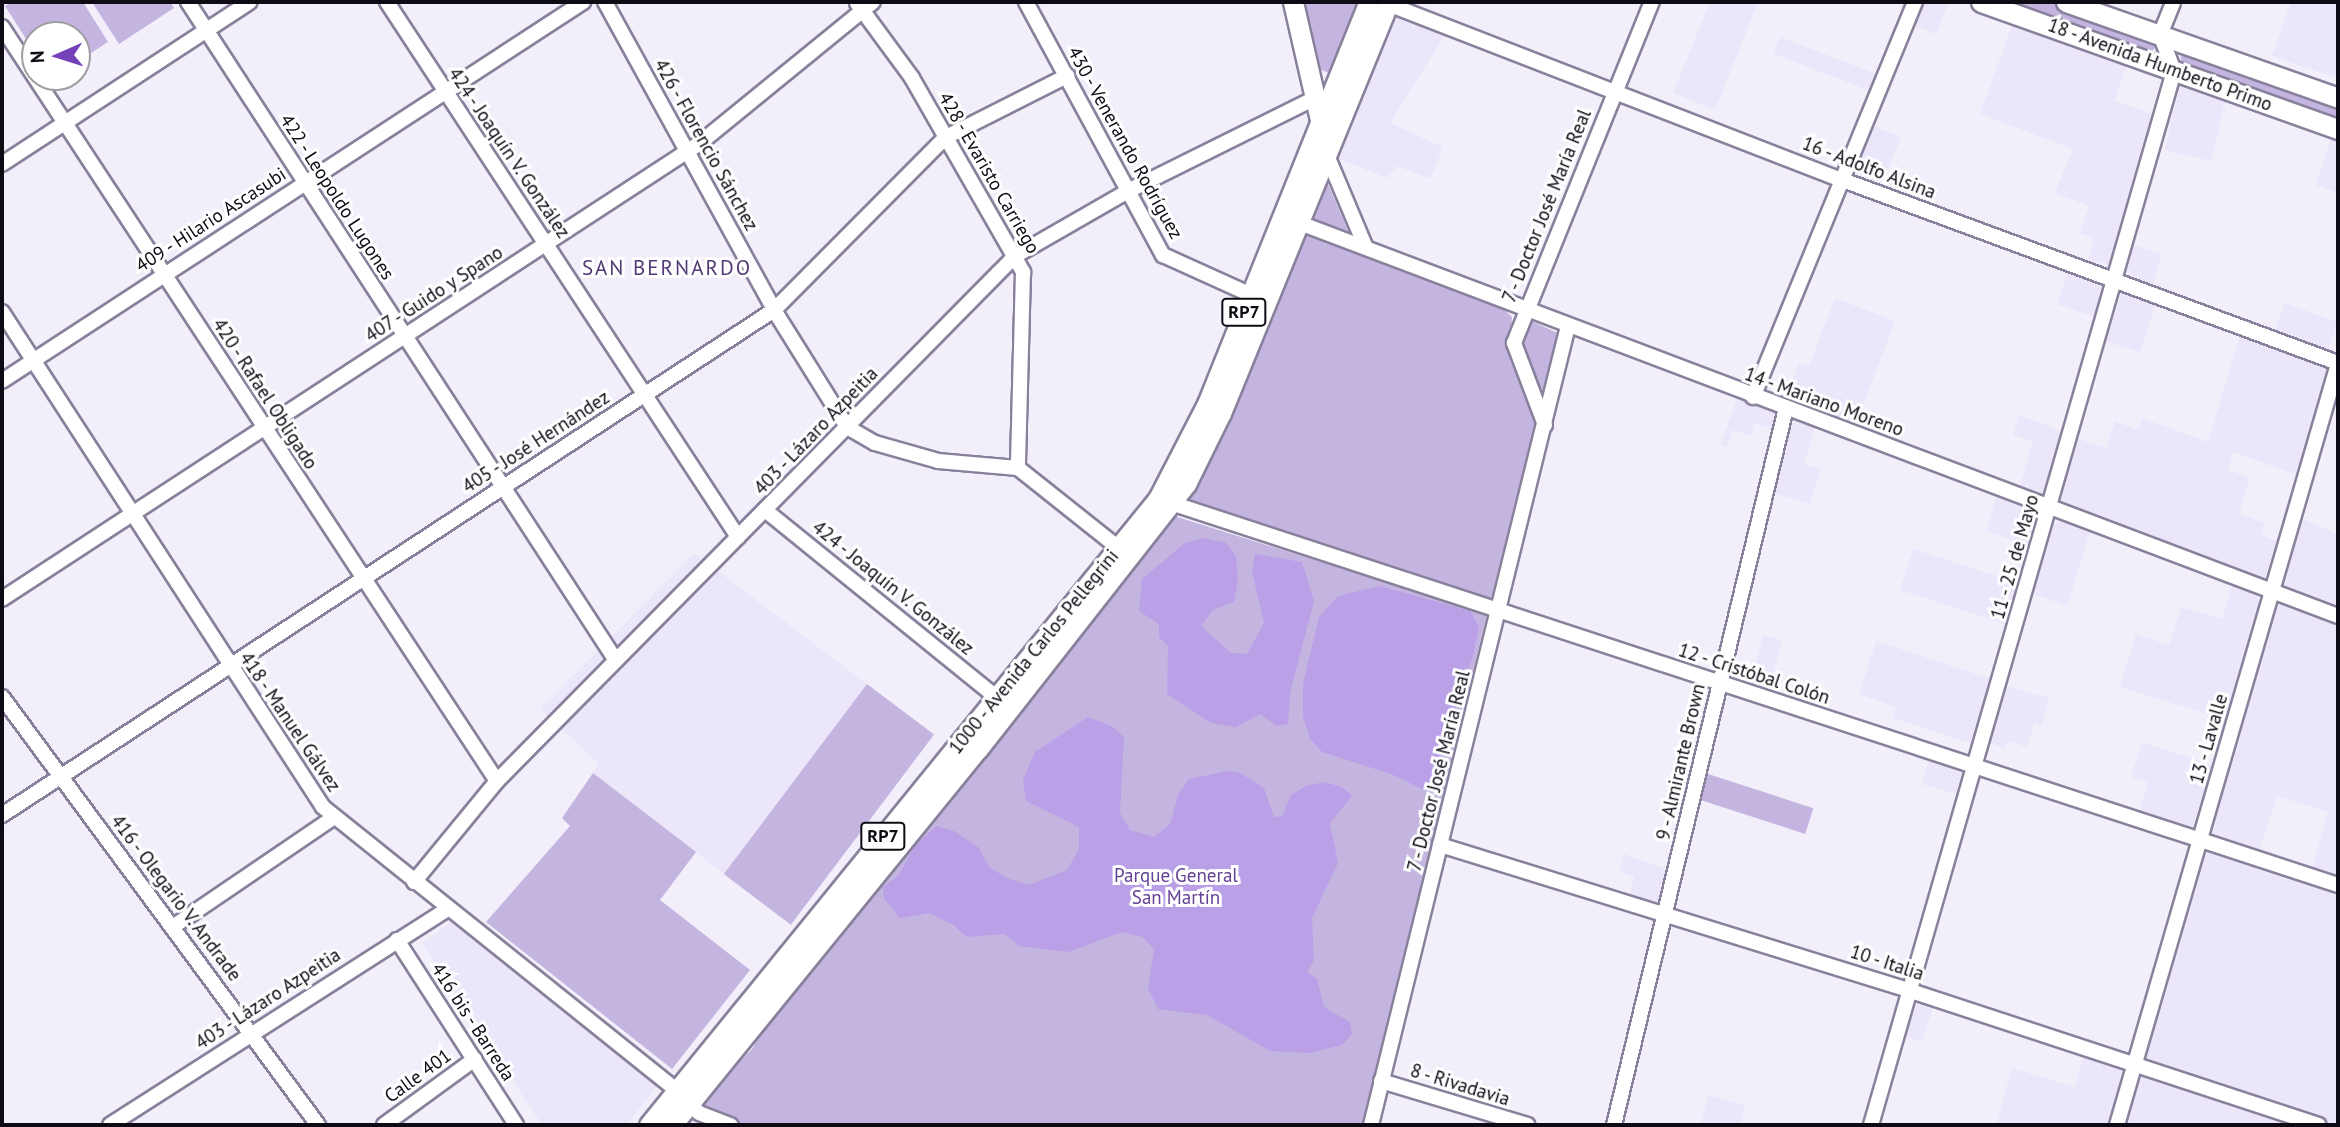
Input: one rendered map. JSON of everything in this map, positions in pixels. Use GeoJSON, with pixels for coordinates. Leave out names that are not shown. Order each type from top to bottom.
{"type":"FeatureCollection","features":[{"type":"Feature","properties":{"kind":"main road"},"geometry":{"type":"LineString","coordinates":[[1293,2],[1326,153]]}},
{"type":"Feature","properties":{"kind":"main road","name":"1000 - Avenida Carlos Pellegrini"},"geometry":{"type":"LineString","coordinates":[[1165,502],[1320,119],[1382,2]]}},
{"type":"Feature","properties":{"kind":"main road","name":"1000 - Avenida Carlos Pellegrini"},"geometry":{"type":"LineString","coordinates":[[649,1125],[684,1097],[1165,502],[1221,413],[1326,153],[1382,2]]}},
{"type":"Feature","properties":{"kind":"main road","name":"18 - Avenida Humberto Primo"},"geometry":{"type":"LineString","coordinates":[[1981,2],[2338,129]]}},
{"type":"Feature","properties":{"kind":"main road","name":"18 - Avenida Humberto Primo"},"geometry":{"type":"LineString","coordinates":[[2066,2],[2338,98]]}},
{"type":"Feature","properties":{"kind":"main road","name":"1000 - Avenida Carlos Pellegrini"},"geometry":{"type":"LineString","coordinates":[[671,1125],[684,1097],[996,697],[1124,552]]}},
{"type":"Feature","properties":{"kind":"street","name":"422 - Leopoldo Lugones"},"geometry":{"type":"LineString","coordinates":[[187,2],[615,659]]}},
{"type":"Feature","properties":{"kind":"street"},"geometry":{"type":"LineString","coordinates":[[2,164],[62,122],[250,2]]}},
{"type":"Feature","properties":{"kind":"street","name":"424 - Joaquín V. González"},"geometry":{"type":"LineString","coordinates":[[387,2],[443,91],[547,244],[642,395],[738,537]]}},
{"type":"Feature","properties":{"kind":"street","name":"409 - Hilario Ascasubi"},"geometry":{"type":"LineString","coordinates":[[2,381],[583,2]]}},
{"type":"Feature","properties":{"kind":"street","name":"426 - Florencio Sánchez"},"geometry":{"type":"LineString","coordinates":[[605,2],[774,310],[847,427],[875,443],[928,459],[1018,468]]}},
{"type":"Feature","properties":{"kind":"street","name":"430 - Venerando Rodríguez"},"geometry":{"type":"LineString","coordinates":[[1026,2],[1163,254],[1251,295]]}},
{"type":"Feature","properties":{"kind":"street","name":"16 - Adolfo Alsina"},"geometry":{"type":"LineString","coordinates":[[1382,2],[1615,88],[1840,179],[2113,278],[2338,364]]}},
{"type":"Feature","properties":{"kind":"street","name":"7 - Doctor José María Real"},"geometry":{"type":"LineString","coordinates":[[1546,426],[1514,343],[1525,309],[1652,2]]}},
{"type":"Feature","properties":{"kind":"street"},"geometry":{"type":"LineString","coordinates":[[1753,397],[1840,179],[1916,2]]}},
{"type":"Feature","properties":{"kind":"street"},"geometry":{"type":"LineString","coordinates":[[2173,2],[2160,35],[2174,71]]}},
{"type":"Feature","properties":{"kind":"street","name":"407 - Guido y Spano"},"geometry":{"type":"LineString","coordinates":[[2,598],[687,152],[863,4]]}},
{"type":"Feature","properties":{"kind":"street","name":"428 - Evaristo Carriego"},"geometry":{"type":"LineString","coordinates":[[863,4],[946,137],[1015,256],[1025,282],[1018,468]]}},
{"type":"Feature","properties":{"kind":"street","name":"420 - Rafael Obligado"},"geometry":{"type":"LineString","coordinates":[[2,27],[496,781]]}},
{"type":"Feature","properties":{"kind":"street","name":"11 - 25 de Mayo"},"geometry":{"type":"LineString","coordinates":[[1871,1125],[2174,71]]}},
{"type":"Feature","properties":{"kind":"street","name":"405 - José Hernández"},"geometry":{"type":"LineString","coordinates":[[2,815],[774,310],[946,137],[1067,76]]}},
{"type":"Feature","properties":{"kind":"street","name":"403 - Lázaro Azpeitia"},"geometry":{"type":"LineString","coordinates":[[414,882],[496,781],[1015,256],[1130,190],[1315,98]]}},
{"type":"Feature","properties":{"kind":"street"},"geometry":{"type":"LineString","coordinates":[[1326,153],[1366,246]]}},
{"type":"Feature","properties":{"kind":"street","name":"14 - Mariano Moreno"},"geometry":{"type":"LineString","coordinates":[[1297,222],[1366,246],[1753,397],[2338,616]]}},
{"type":"Feature","properties":{"kind":"street","name":"418 - Manuel Gálvez"},"geometry":{"type":"LineString","coordinates":[[2,313],[229,668],[333,818],[684,1097],[699,1113],[731,1125]]}},
{"type":"Feature","properties":{"kind":"street","name":"7 - Doctor José María Real"},"geometry":{"type":"LineString","coordinates":[[1371,1125],[1569,327]]}},
{"type":"Feature","properties":{"kind":"street","name":"13 - Lavalle"},"geometry":{"type":"LineString","coordinates":[[2117,1125],[2338,364]]}},
{"type":"Feature","properties":{"kind":"street","name":"9 - Almirante Brown"},"geometry":{"type":"LineString","coordinates":[[1615,1125],[1786,408]]}},
{"type":"Feature","properties":{"kind":"street"},"geometry":{"type":"LineString","coordinates":[[1018,468],[1124,552]]}},
{"type":"Feature","properties":{"kind":"street","name":"12 - Cristóbal Colón"},"geometry":{"type":"LineString","coordinates":[[1165,502],[2338,885]]}},
{"type":"Feature","properties":{"kind":"street","name":"424 - Joaquín V. González"},"geometry":{"type":"LineString","coordinates":[[765,510],[996,697]]}},
{"type":"Feature","properties":{"kind":"street","name":"416 - Olegario V. Andrade"},"geometry":{"type":"LineString","coordinates":[[2,696],[252,1031],[318,1125]]}},
{"type":"Feature","properties":{"kind":"street"},"geometry":{"type":"LineString","coordinates":[[174,926],[333,818]]}},
{"type":"Feature","properties":{"kind":"street","name":"10 - Italia"},"geometry":{"type":"LineString","coordinates":[[1440,845],[1911,991],[2319,1125]]}},
{"type":"Feature","properties":{"kind":"street","name":"403 - Lázaro Azpeitia"},"geometry":{"type":"LineString","coordinates":[[110,1125],[252,1031],[448,909]]}},
{"type":"Feature","properties":{"kind":"street","name":"416 bis - Barreda"},"geometry":{"type":"LineString","coordinates":[[397,940],[516,1125]]}},
{"type":"Feature","properties":{"kind":"street","name":"Calle 401"},"geometry":{"type":"LineString","coordinates":[[384,1125],[475,1059]]}},
{"type":"Feature","properties":{"kind":"street","name":"8 - Rivadavia"},"geometry":{"type":"LineString","coordinates":[[1381,1081],[1528,1125]]}},
{"type":"Feature","properties":{"kind":"shaded area"},"geometry":{"type":"Polygon","coordinates":[[[1710,2],[1758,2],[1715,110],[1673,93],[1710,2]]]}},
{"type":"Feature","properties":{"kind":"shaded area"},"geometry":{"type":"Polygon","coordinates":[[[1919,2],[1949,2],[1936,34],[1909,24],[1919,2]]]}},
{"type":"Feature","properties":{"kind":"shaded area"},"geometry":{"type":"Polygon","coordinates":[[[2291,2],[2338,2],[2338,78],[2272,56],[2291,2]]]}},
{"type":"Feature","properties":{"kind":"shaded area"},"geometry":{"type":"Polygon","coordinates":[[[1392,12],[1448,30],[1390,123],[1443,147],[1431,179],[1397,166],[1387,178],[1334,157],[1392,12]]]}},
{"type":"Feature","properties":{"kind":"shaded area"},"geometry":{"type":"Polygon","coordinates":[[[2014,20],[2128,60],[2115,101],[2153,114],[2110,265],[2088,259],[2094,238],[2080,233],[2089,206],[2055,193],[2073,149],[1980,114],[2014,20]]]}},
{"type":"Feature","properties":{"kind":"shaded area"},"geometry":{"type":"Polygon","coordinates":[[[1780,37],[1876,74],[1870,91],[1774,54],[1780,37]]]}},
{"type":"Feature","properties":{"kind":"shaded area"},"geometry":{"type":"Polygon","coordinates":[[[2180,83],[2227,94],[2211,161],[2164,150],[2180,83]]]}},
{"type":"Feature","properties":{"kind":"shaded area"},"geometry":{"type":"Polygon","coordinates":[[[1871,125],[1901,137],[1882,184],[1856,169],[1871,125]]]}},
{"type":"Feature","properties":{"kind":"shaded area"},"geometry":{"type":"Polygon","coordinates":[[[2332,134],[2338,136],[2338,193],[2316,185],[2332,134]]]}},
{"type":"Feature","properties":{"kind":"shaded area"},"geometry":{"type":"Polygon","coordinates":[[[2131,244],[2162,254],[2153,285],[2126,272],[2131,244]]]}},
{"type":"Feature","properties":{"kind":"shaded area"},"geometry":{"type":"Polygon","coordinates":[[[2070,266],[2101,277],[2106,285],[2097,318],[2057,304],[2070,266]]]}},
{"type":"Feature","properties":{"kind":"shaded area"},"geometry":{"type":"Polygon","coordinates":[[[2123,289],[2157,300],[2140,352],[2106,341],[2123,289]]]}},
{"type":"Feature","properties":{"kind":"shaded area"},"geometry":{"type":"Polygon","coordinates":[[[1835,298],[1895,321],[1854,429],[1784,403],[1799,363],[1809,366],[1835,298]]]}},
{"type":"Feature","properties":{"kind":"shaded area"},"geometry":{"type":"Polygon","coordinates":[[[2285,303],[2338,322],[2328,349],[2275,330],[2285,303]]]}},
{"type":"Feature","properties":{"kind":"shaded area"},"geometry":{"type":"Polygon","coordinates":[[[2241,332],[2329,369],[2297,475],[2233,452],[2228,470],[2250,478],[2239,513],[2265,523],[2261,535],[2277,541],[2264,581],[2059,506],[2076,438],[2106,448],[2115,421],[2138,430],[2142,418],[2208,442],[2241,332]]]}},
{"type":"Feature","properties":{"kind":"shaded area"},"geometry":{"type":"Polygon","coordinates":[[[1738,397],[1773,410],[1779,419],[1776,430],[1755,423],[1751,436],[1732,430],[1727,447],[1720,445],[1738,397]]]}},
{"type":"Feature","properties":{"kind":"shaded area"},"geometry":{"type":"Polygon","coordinates":[[[2019,415],[2065,432],[2045,495],[2019,489],[2033,442],[2013,435],[2019,415]]]}},
{"type":"Feature","properties":{"kind":"shaded area"},"geometry":{"type":"Polygon","coordinates":[[[1794,422],[1815,427],[1804,464],[1821,469],[1810,504],[1773,493],[1788,426],[1794,422]]]}},
{"type":"Feature","properties":{"kind":"shaded area"},"geometry":{"type":"Polygon","coordinates":[[[1996,497],[2033,510],[2038,521],[2030,546],[1986,531],[1996,497]]]}},
{"type":"Feature","properties":{"kind":"shaded area"},"geometry":{"type":"Polygon","coordinates":[[[2300,518],[2338,534],[2338,613],[2282,588],[2300,518]]]}},
{"type":"Feature","properties":{"kind":"shaded area"},"geometry":{"type":"Polygon","coordinates":[[[2062,521],[2090,532],[2067,606],[2031,593],[2050,526],[2062,521]]]}},
{"type":"Feature","properties":{"kind":"shaded area"},"geometry":{"type":"Polygon","coordinates":[[[1913,549],[2021,584],[2008,625],[1900,590],[1913,549]]]}},
{"type":"Feature","properties":{"kind":"shaded area"},"geometry":{"type":"Polygon","coordinates":[[[694,553],[867,684],[724,874],[593,773],[599,764],[540,709],[694,553]]]}},
{"type":"Feature","properties":{"kind":"shaded area"},"geometry":{"type":"Polygon","coordinates":[[[2232,585],[2254,592],[2260,604],[2227,720],[2120,687],[2136,634],[2169,645],[2181,607],[2222,619],[2232,585]]]}},
{"type":"Feature","properties":{"kind":"shaded area"},"geometry":{"type":"Polygon","coordinates":[[[2281,604],[2338,625],[2338,880],[2311,871],[2328,812],[2277,796],[2258,854],[2208,836],[2274,605],[2281,604]]]}},
{"type":"Feature","properties":{"kind":"shaded area"},"geometry":{"type":"Polygon","coordinates":[[[1763,635],[1782,641],[1766,696],[1730,683],[1728,676],[1750,683],[1763,635]]]}},
{"type":"Feature","properties":{"kind":"shaded area"},"geometry":{"type":"Polygon","coordinates":[[[1876,641],[1994,680],[1976,745],[1893,718],[1896,707],[1859,694],[1876,641]]]}},
{"type":"Feature","properties":{"kind":"shaded area"},"geometry":{"type":"Polygon","coordinates":[[[2006,686],[2049,698],[2042,726],[2034,724],[2027,747],[2007,741],[2005,748],[1989,743],[2006,686]]]}},
{"type":"Feature","properties":{"kind":"shaded area"},"geometry":{"type":"Polygon","coordinates":[[[2142,742],[2214,765],[2191,831],[2139,815],[2148,782],[2131,777],[2142,742]]]}},
{"type":"Feature","properties":{"kind":"shaded area"},"geometry":{"type":"Polygon","coordinates":[[[1929,759],[1965,772],[1962,796],[1922,784],[1929,759]]]}},
{"type":"Feature","properties":{"kind":"shaded area"},"geometry":{"type":"Polygon","coordinates":[[[2206,849],[2338,890],[2338,1125],[2145,1060],[2206,849]]]}},
{"type":"Feature","properties":{"kind":"shaded area"},"geometry":{"type":"Polygon","coordinates":[[[1624,854],[1669,870],[1660,905],[1629,898],[1634,877],[1619,871],[1624,854]]]}},
{"type":"Feature","properties":{"kind":"shaded area"},"geometry":{"type":"Polygon","coordinates":[[[451,922],[658,1085],[626,1125],[542,1125],[422,943],[451,922]]]}},
{"type":"Feature","properties":{"kind":"shaded area"},"geometry":{"type":"Polygon","coordinates":[[[1920,1003],[1933,1007],[1922,1042],[1905,1036],[1914,1007],[1920,1003]]]}},
{"type":"Feature","properties":{"kind":"shaded area"},"geometry":{"type":"Polygon","coordinates":[[[2084,1055],[2125,1071],[2111,1125],[1996,1125],[2012,1068],[2075,1087],[2084,1055]]]}},
{"type":"Feature","properties":{"kind":"shaded area"},"geometry":{"type":"Polygon","coordinates":[[[2142,1075],[2146,1075],[2301,1125],[2124,1125],[2142,1075]]]}},
{"type":"Feature","properties":{"kind":"shaded area"},"geometry":{"type":"Polygon","coordinates":[[[1708,1095],[1745,1106],[1740,1125],[1700,1125],[1708,1095]]]}},
{"type":"Feature","properties":{"kind":"green space"},"geometry":{"type":"Polygon","coordinates":[[[12,2],[83,2],[108,42],[91,53],[91,21],[21,21],[21,31],[5,6],[12,2]]]}},
{"type":"Feature","properties":{"kind":"green space"},"geometry":{"type":"Polygon","coordinates":[[[92,2],[170,2],[174,8],[119,44],[92,2]]]}},
{"type":"Feature","properties":{"kind":"green space"},"geometry":{"type":"Polygon","coordinates":[[[1303,2],[1356,4],[1329,73],[1319,69],[1303,2]]]}},
{"type":"Feature","properties":{"kind":"green space"},"geometry":{"type":"Polygon","coordinates":[[[1996,2],[2052,2],[2154,38],[2156,47],[2149,54],[1996,2]]]}},
{"type":"Feature","properties":{"kind":"green space"},"geometry":{"type":"Polygon","coordinates":[[[2181,52],[2338,102],[2338,121],[2181,65],[2181,52]]]}},
{"type":"Feature","properties":{"kind":"green space"},"geometry":{"type":"Polygon","coordinates":[[[1324,175],[1350,235],[1306,217],[1324,175]]]}},
{"type":"Feature","properties":{"kind":"green space"},"geometry":{"type":"Polygon","coordinates":[[[1306,230],[1505,310],[1512,317],[1509,357],[1538,429],[1493,602],[1185,504],[1185,492],[1277,306],[1287,256],[1306,230]]]}},
{"type":"Feature","properties":{"kind":"green space"},"geometry":{"type":"Polygon","coordinates":[[[1527,319],[1560,334],[1544,405],[1517,340],[1527,319]]]}},
{"type":"Feature","properties":{"kind":"green space","name":"Parque General San Martín"},"geometry":{"type":"Polygon","coordinates":[[[1171,515],[1487,614],[1363,1125],[742,1125],[706,1114],[698,1104],[752,1049],[771,1014],[1171,515]]]}},
{"type":"Feature","properties":{"kind":"green space"},"geometry":{"type":"Polygon","coordinates":[[[1203,538],[1225,542],[1236,556],[1238,580],[1234,602],[1213,610],[1201,626],[1231,653],[1247,654],[1264,623],[1252,571],[1255,554],[1302,562],[1314,601],[1290,693],[1288,724],[1277,726],[1260,714],[1236,727],[1211,723],[1167,694],[1168,646],[1159,637],[1159,624],[1139,611],[1142,579],[1185,543],[1203,538]]]}},
{"type":"Feature","properties":{"kind":"green space"},"geometry":{"type":"Polygon","coordinates":[[[1379,586],[1470,611],[1479,627],[1472,660],[1459,687],[1453,731],[1444,742],[1442,769],[1430,793],[1391,774],[1322,752],[1310,739],[1303,717],[1303,684],[1319,617],[1338,596],[1379,586]]]}},
{"type":"Feature","properties":{"kind":"green space"},"geometry":{"type":"Polygon","coordinates":[[[867,684],[934,735],[791,925],[724,874],[867,684]]]}},
{"type":"Feature","properties":{"kind":"green space"},"geometry":{"type":"Polygon","coordinates":[[[1088,717],[1111,726],[1124,737],[1120,813],[1130,830],[1154,837],[1170,824],[1178,795],[1189,779],[1228,771],[1240,773],[1264,788],[1274,817],[1282,816],[1291,795],[1306,786],[1324,782],[1342,787],[1352,796],[1330,823],[1338,863],[1312,918],[1314,960],[1307,972],[1317,979],[1324,1007],[1350,1022],[1352,1034],[1342,1045],[1310,1053],[1270,1051],[1207,1015],[1158,1009],[1148,988],[1154,949],[1143,937],[1122,932],[1068,952],[1019,946],[1004,934],[967,937],[952,924],[929,913],[900,918],[884,899],[883,887],[898,876],[915,846],[936,826],[954,831],[979,848],[989,867],[1007,878],[1029,885],[1067,870],[1079,849],[1079,827],[1026,801],[1023,780],[1035,752],[1088,717]]]}},
{"type":"Feature","properties":{"kind":"green space"},"geometry":{"type":"Polygon","coordinates":[[[593,773],[696,852],[660,900],[750,970],[672,1069],[486,922],[570,826],[562,818],[593,773]]]}},
{"type":"Feature","properties":{"kind":"green space"},"geometry":{"type":"Polygon","coordinates":[[[1705,773],[1813,808],[1805,834],[1697,799],[1705,773]]]}},
{"type":"Feature","properties":{"kind":"district","name":"SAN BERNARDO"},"geometry":{"type":"Point","coordinates":[667,268]}}]}
